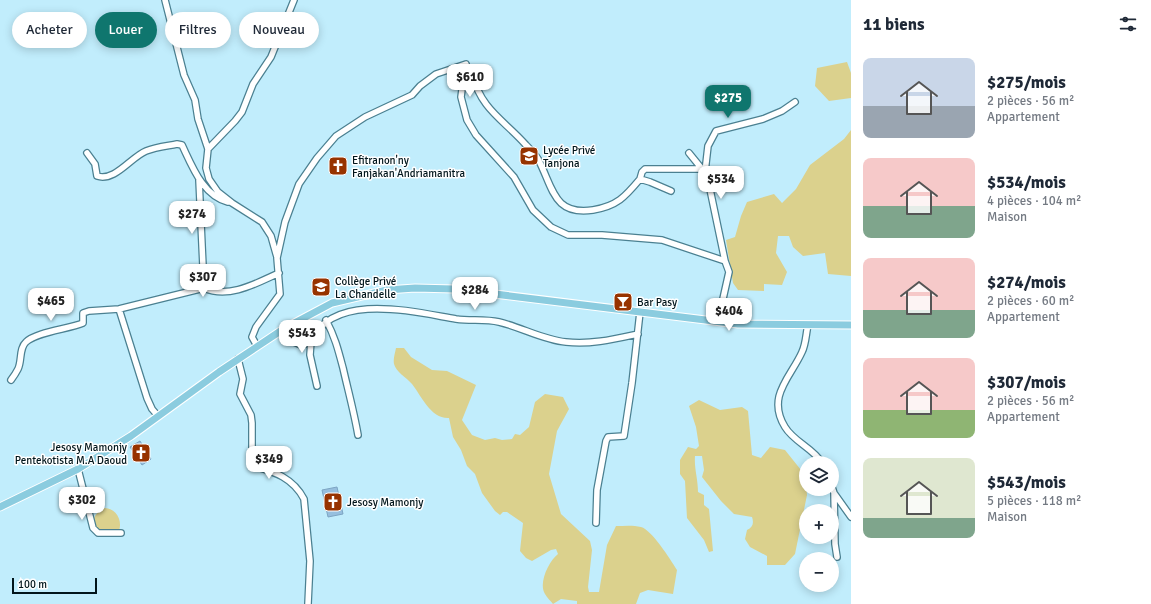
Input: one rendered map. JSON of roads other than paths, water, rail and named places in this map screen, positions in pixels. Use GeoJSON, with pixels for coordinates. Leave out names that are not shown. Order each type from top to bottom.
{"type":"FeatureCollection","features":[{"type":"Feature","properties":{"kind":"main road"},"geometry":{"type":"LineString","coordinates":[[0,507],[78,469],[131,436],[238,359],[285,328],[332,303],[387,290],[454,288],[738,324],[851,325]]}},
{"type":"Feature","properties":{"kind":"street"},"geometry":{"type":"LineString","coordinates":[[165,0],[184,75],[195,100],[198,119],[208,148],[206,168],[209,179],[218,192],[232,203],[262,222],[271,236],[277,258],[280,294],[256,327],[252,337],[257,346]]}},
{"type":"Feature","properties":{"kind":"street"},"geometry":{"type":"LineString","coordinates":[[208,148],[242,112],[254,84],[272,57],[294,0]]}},
{"type":"Feature","properties":{"kind":"street"},"geometry":{"type":"LineString","coordinates":[[277,258],[285,222],[299,184],[316,158],[336,136],[365,117],[412,95],[420,86],[436,74],[466,64],[461,97],[467,120],[476,135],[514,177],[534,210],[551,227],[568,235],[602,235],[662,240],[725,261]]}},
{"type":"Feature","properties":{"kind":"street"},"geometry":{"type":"LineString","coordinates":[[466,71],[472,74],[476,89],[490,111],[507,126],[537,158],[554,196],[564,206],[573,210],[582,212],[614,205],[619,202],[640,179],[642,172],[645,169],[704,170]]}},
{"type":"Feature","properties":{"kind":"street"},"geometry":{"type":"LineString","coordinates":[[704,170],[707,169],[708,146],[716,131],[763,119],[782,111],[795,102]]}},
{"type":"Feature","properties":{"kind":"street"},"geometry":{"type":"LineString","coordinates":[[87,154],[95,164],[97,176],[103,178],[112,174],[146,151],[177,144],[182,145],[199,180],[221,200],[232,203]]}},
{"type":"Feature","properties":{"kind":"street"},"geometry":{"type":"LineString","coordinates":[[689,153],[704,170],[710,187],[725,261],[729,272],[718,321]]}},
{"type":"Feature","properties":{"kind":"street"},"geometry":{"type":"LineString","coordinates":[[640,179],[654,183],[671,191]]}},
{"type":"Feature","properties":{"kind":"street"},"geometry":{"type":"LineString","coordinates":[[199,180],[204,288]]}},
{"type":"Feature","properties":{"kind":"street"},"geometry":{"type":"LineString","coordinates":[[11,380],[18,368],[22,348],[26,342],[52,331],[83,323],[83,314],[89,311],[119,310],[204,288],[218,292],[247,288],[279,273]]}},
{"type":"Feature","properties":{"kind":"street"},"geometry":{"type":"LineString","coordinates":[[317,386],[310,355],[311,341],[315,331],[326,320],[351,311],[371,309],[408,310],[462,319],[498,322],[566,343],[601,342],[638,334]]}},
{"type":"Feature","properties":{"kind":"street"},"geometry":{"type":"LineString","coordinates":[[119,310],[152,409],[158,416]]}},
{"type":"Feature","properties":{"kind":"street"},"geometry":{"type":"LineString","coordinates":[[596,523],[597,490],[606,440],[608,437],[624,436],[640,312]]}},
{"type":"Feature","properties":{"kind":"street"},"geometry":{"type":"LineString","coordinates":[[326,320],[339,348],[358,435]]}},
{"type":"Feature","properties":{"kind":"street"},"geometry":{"type":"LineString","coordinates":[[808,325],[803,351],[786,378],[779,397],[778,413],[785,428],[801,444],[818,456]]}},
{"type":"Feature","properties":{"kind":"street"},"geometry":{"type":"LineString","coordinates":[[285,328],[294,342],[302,345],[311,341]]}},
{"type":"Feature","properties":{"kind":"street"},"geometry":{"type":"LineString","coordinates":[[238,359],[243,379],[240,394],[251,415],[252,460],[254,466],[286,478],[300,492],[304,499],[310,561],[308,604]]}},
{"type":"Feature","properties":{"kind":"street"},"geometry":{"type":"LineString","coordinates":[[78,469],[93,528],[98,533],[121,533]]}},
{"type":"Feature","properties":{"kind":"street"},"geometry":{"type":"LineString","coordinates":[[833,496],[834,544],[836,552]]}},
{"type":"Feature","properties":{"kind":"street"},"geometry":{"type":"LineString","coordinates":[[837,496],[851,517]]}},
{"type":"Feature","properties":{"kind":"place","name":"Lycée Privé Tanjona"},"geometry":{"type":"Point","coordinates":[529,156]}},
{"type":"Feature","properties":{"kind":"place","name":"Efitranon'ny Fanjakan'Andriamanitra"},"geometry":{"type":"Point","coordinates":[338,166]}},
{"type":"Feature","properties":{"kind":"place","name":"Collège Privé La Chandelle"},"geometry":{"type":"Point","coordinates":[321,287]}},
{"type":"Feature","properties":{"kind":"place","name":"Bar Pasy"},"geometry":{"type":"Point","coordinates":[623,302]}},
{"type":"Feature","properties":{"kind":"place","name":"Jesosy Mamonjy Pentekotista M.A Daoud"},"geometry":{"type":"Point","coordinates":[141,453]}},
{"type":"Feature","properties":{"kind":"place","name":"Jesosy Mamonjy"},"geometry":{"type":"Point","coordinates":[333,502]}}]}
